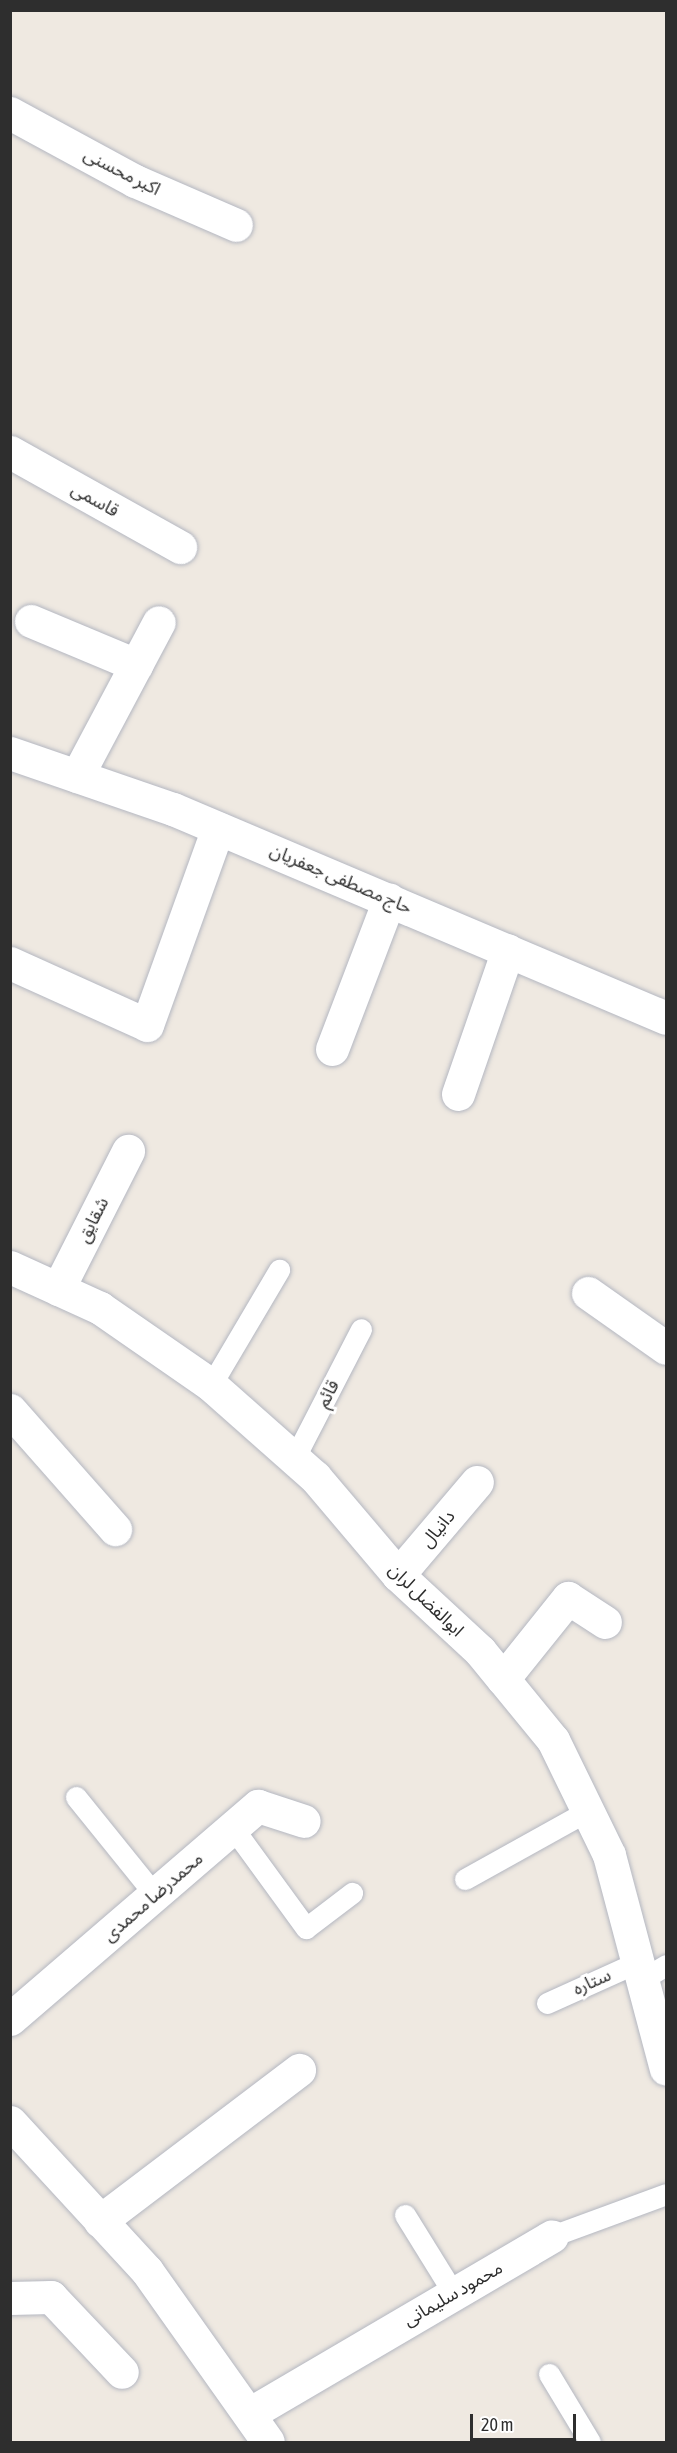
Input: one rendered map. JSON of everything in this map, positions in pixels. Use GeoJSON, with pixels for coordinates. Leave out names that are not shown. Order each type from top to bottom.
{"type":"FeatureCollection","features":[{"type":"Feature","properties":{"kind":"street","name":"اکبر محسنی"},"geometry":{"type":"LineString","coordinates":[[10,113],[135,181],[237,225]]}},
{"type":"Feature","properties":{"kind":"street","name":"قاسمی"},"geometry":{"type":"LineString","coordinates":[[10,452],[180,548]]}},
{"type":"Feature","properties":{"kind":"street"},"geometry":{"type":"LineString","coordinates":[[31,621],[136,665]]}},
{"type":"Feature","properties":{"kind":"street"},"geometry":{"type":"LineString","coordinates":[[77,776],[159,622]]}},
{"type":"Feature","properties":{"kind":"street","name":"حاج مصطفی جعفریان"},"geometry":{"type":"LineString","coordinates":[[10,753],[218,828],[666,1018]]}},
{"type":"Feature","properties":{"kind":"street"},"geometry":{"type":"LineString","coordinates":[[10,963],[147,1025],[218,828]]}},
{"type":"Feature","properties":{"kind":"street"},"geometry":{"type":"LineString","coordinates":[[332,1049],[389,900]]}},
{"type":"Feature","properties":{"kind":"street"},"geometry":{"type":"LineString","coordinates":[[458,1094],[508,950]]}},
{"type":"Feature","properties":{"kind":"street","name":"شقایق"},"geometry":{"type":"LineString","coordinates":[[58,1289],[128,1151]]}},
{"type":"Feature","properties":{"kind":"street","name":"ابوالفضل لران"},"geometry":{"type":"LineString","coordinates":[[10,1267],[100,1308],[211,1385],[315,1477],[398,1575],[480,1652],[553,1740],[609,1855],[649,1969],[666,2069]]}},
{"type":"Feature","properties":{"kind":"street"},"geometry":{"type":"LineString","coordinates":[[588,1293],[666,1348]]}},
{"type":"Feature","properties":{"kind":"street"},"geometry":{"type":"LineString","coordinates":[[15,1425],[115,1529]]}},
{"type":"Feature","properties":{"kind":"street","name":"دانیال"},"geometry":{"type":"LineString","coordinates":[[398,1575],[477,1482]]}},
{"type":"Feature","properties":{"kind":"street"},"geometry":{"type":"LineString","coordinates":[[502,1679],[568,1598],[604,1622]]}},
{"type":"Feature","properties":{"kind":"street","name":"محمدرضا محمدی"},"geometry":{"type":"LineString","coordinates":[[10,2019],[258,1806],[304,1821]]}},
{"type":"Feature","properties":{"kind":"street"},"geometry":{"type":"LineString","coordinates":[[100,2220],[299,2070]]}},
{"type":"Feature","properties":{"kind":"street"},"geometry":{"type":"LineString","coordinates":[[10,2122],[147,2271],[268,2442]]}},
{"type":"Feature","properties":{"kind":"street","name":"محمود سلیمانی"},"geometry":{"type":"LineString","coordinates":[[249,2414],[552,2236]]}},
{"type":"Feature","properties":{"kind":"street"},"geometry":{"type":"LineString","coordinates":[[10,2298],[51,2297],[122,2372]]}},
{"type":"Feature","properties":{"kind":"lane"},"geometry":{"type":"LineString","coordinates":[[211,1385],[279,1270]]}},
{"type":"Feature","properties":{"kind":"lane","name":"قائم"},"geometry":{"type":"LineString","coordinates":[[294,1459],[361,1329]]}},
{"type":"Feature","properties":{"kind":"lane"},"geometry":{"type":"LineString","coordinates":[[76,1797],[155,1894]]}},
{"type":"Feature","properties":{"kind":"lane"},"geometry":{"type":"LineString","coordinates":[[465,1879],[587,1811]]}},
{"type":"Feature","properties":{"kind":"lane"},"geometry":{"type":"LineString","coordinates":[[233,1828],[306,1928],[352,1893]]}},
{"type":"Feature","properties":{"kind":"lane","name":"ستاره"},"geometry":{"type":"LineString","coordinates":[[547,2002],[649,1969]]}},
{"type":"Feature","properties":{"kind":"lane","name":"محمود سلیمانی"},"geometry":{"type":"LineString","coordinates":[[552,2236],[666,2194]]}},
{"type":"Feature","properties":{"kind":"lane"},"geometry":{"type":"LineString","coordinates":[[405,2215],[454,2294]]}},
{"type":"Feature","properties":{"kind":"lane"},"geometry":{"type":"LineString","coordinates":[[549,2374],[590,2442]]}}]}
